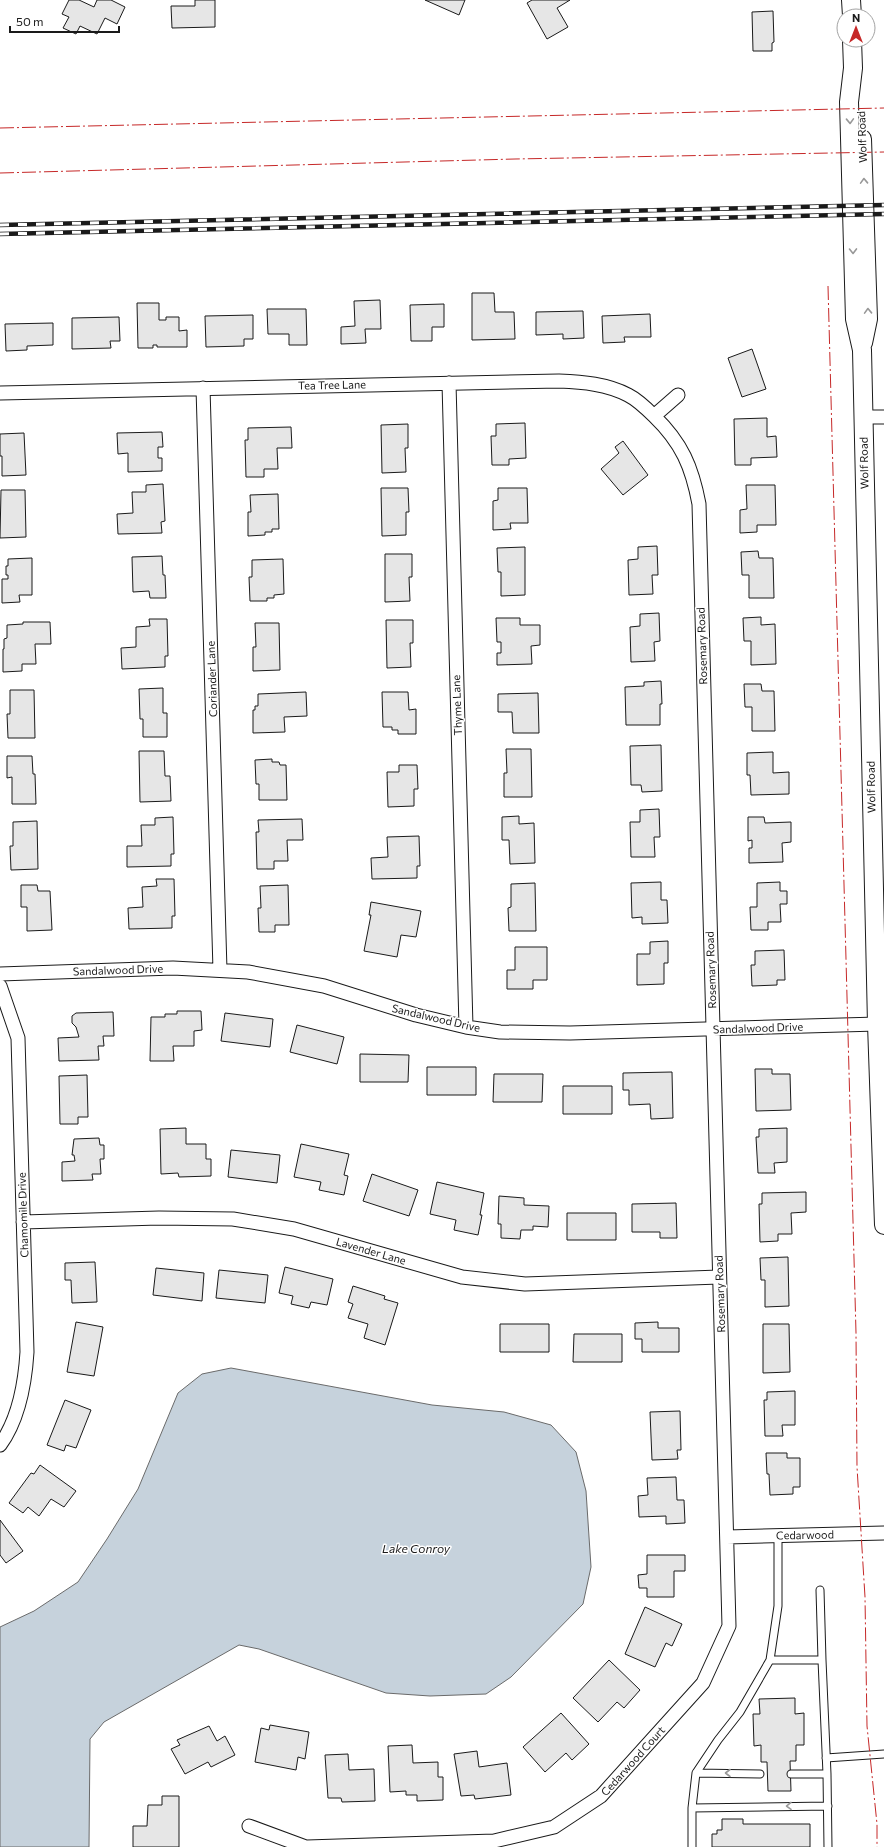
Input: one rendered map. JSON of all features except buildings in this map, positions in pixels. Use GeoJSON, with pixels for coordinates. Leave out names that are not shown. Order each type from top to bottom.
{"type":"FeatureCollection","features":[{"type":"Feature","properties":{"kind":"main road","name":"Wolf Road"},"geometry":{"type":"LineString","coordinates":[[852,48],[853,68],[861,102],[868,319],[862,350],[863,417],[877,1024],[884,1225]]}},
{"type":"Feature","properties":{"kind":"street","name":"Tea Tree Lane"},"geometry":{"type":"LineString","coordinates":[[0,393],[559,381],[586,382],[628,395],[643,405],[654,416]]}},
{"type":"Feature","properties":{"kind":"street","name":"Thyme Lane"},"geometry":{"type":"LineString","coordinates":[[449,383],[466,1027]]}},
{"type":"Feature","properties":{"kind":"street","name":"Coriander Lane"},"geometry":{"type":"LineString","coordinates":[[203,388],[220,970]]}},
{"type":"Feature","properties":{"kind":"street"},"geometry":{"type":"LineString","coordinates":[[654,416],[678,395]]}},
{"type":"Feature","properties":{"kind":"street","name":"Rosemary Road"},"geometry":{"type":"LineString","coordinates":[[654,416],[667,429],[678,444],[688,462],[699,504],[727,1537]]}},
{"type":"Feature","properties":{"kind":"street"},"geometry":{"type":"LineString","coordinates":[[863,417],[884,417]]}},
{"type":"Feature","properties":{"kind":"street","name":"Sandalwood Drive"},"geometry":{"type":"LineString","coordinates":[[0,974],[173,968],[262,974],[324,986],[416,1015],[466,1027],[500,1032],[534,1034],[877,1024]]}},
{"type":"Feature","properties":{"kind":"street","name":"Chamomile Drive"},"geometry":{"type":"LineString","coordinates":[[0,986],[18,1038],[26,1369],[19,1404],[13,1421],[1,1444]]}},
{"type":"Feature","properties":{"kind":"street","name":"Lavender Lane"},"geometry":{"type":"LineString","coordinates":[[23,1222],[159,1218],[233,1219],[294,1229],[462,1277],[525,1284],[719,1277]]}},
{"type":"Feature","properties":{"kind":"street","name":"Cedarwood"},"geometry":{"type":"LineString","coordinates":[[727,1537],[884,1533]]}},
{"type":"Feature","properties":{"kind":"street","name":"Cedarwood Court"},"geometry":{"type":"LineString","coordinates":[[249,1826],[306,1847],[494,1841],[554,1828],[601,1796],[704,1683],[729,1626],[727,1537]]}},
{"type":"Feature","properties":{"kind":"lane"},"geometry":{"type":"LineString","coordinates":[[692,1847],[692,1808],[696,1773],[718,1740],[740,1712],[770,1660],[778,1606],[778,1535]]}},
{"type":"Feature","properties":{"kind":"lane"},"geometry":{"type":"LineString","coordinates":[[820,1590],[828,1806],[828,1847]]}},
{"type":"Feature","properties":{"kind":"lane"},"geometry":{"type":"LineString","coordinates":[[770,1660],[822,1660]]}},
{"type":"Feature","properties":{"kind":"lane"},"geometry":{"type":"LineString","coordinates":[[826,1758],[884,1754]]}},
{"type":"Feature","properties":{"kind":"lane"},"geometry":{"type":"LineString","coordinates":[[696,1773],[760,1774]]}},
{"type":"Feature","properties":{"kind":"lane"},"geometry":{"type":"LineString","coordinates":[[791,1774],[827,1774]]}},
{"type":"Feature","properties":{"kind":"lane"},"geometry":{"type":"LineString","coordinates":[[692,1808],[828,1806]]}},
{"type":"Feature","properties":{"kind":"water","name":"Lake Conroy"},"geometry":{"type":"Polygon","coordinates":[[[231,1368],[432,1405],[504,1412],[551,1425],[576,1452],[586,1491],[591,1567],[583,1604],[511,1677],[486,1694],[430,1696],[386,1693],[259,1649],[239,1645],[104,1722],[90,1739],[89,1847],[0,1847],[0,1627],[34,1611],[78,1582],[138,1489],[178,1393],[202,1374],[231,1368]]]}},
{"type":"Feature","properties":{"kind":"railway"},"geometry":{"type":"LineString","coordinates":[[0,225],[884,205]]}},
{"type":"Feature","properties":{"kind":"railway"},"geometry":{"type":"LineString","coordinates":[[0,234],[884,214]]}},
{"type":"Feature","properties":{"kind":"power"},"geometry":{"type":"LineString","coordinates":[[0,128],[884,108]]}},
{"type":"Feature","properties":{"kind":"power"},"geometry":{"type":"LineString","coordinates":[[0,173],[515,159],[884,152]]}},
{"type":"Feature","properties":{"kind":"power"},"geometry":{"type":"LineString","coordinates":[[828,286],[856,1333],[857,1467],[865,1597],[867,1726],[877,1824],[877,1847]]}}]}
